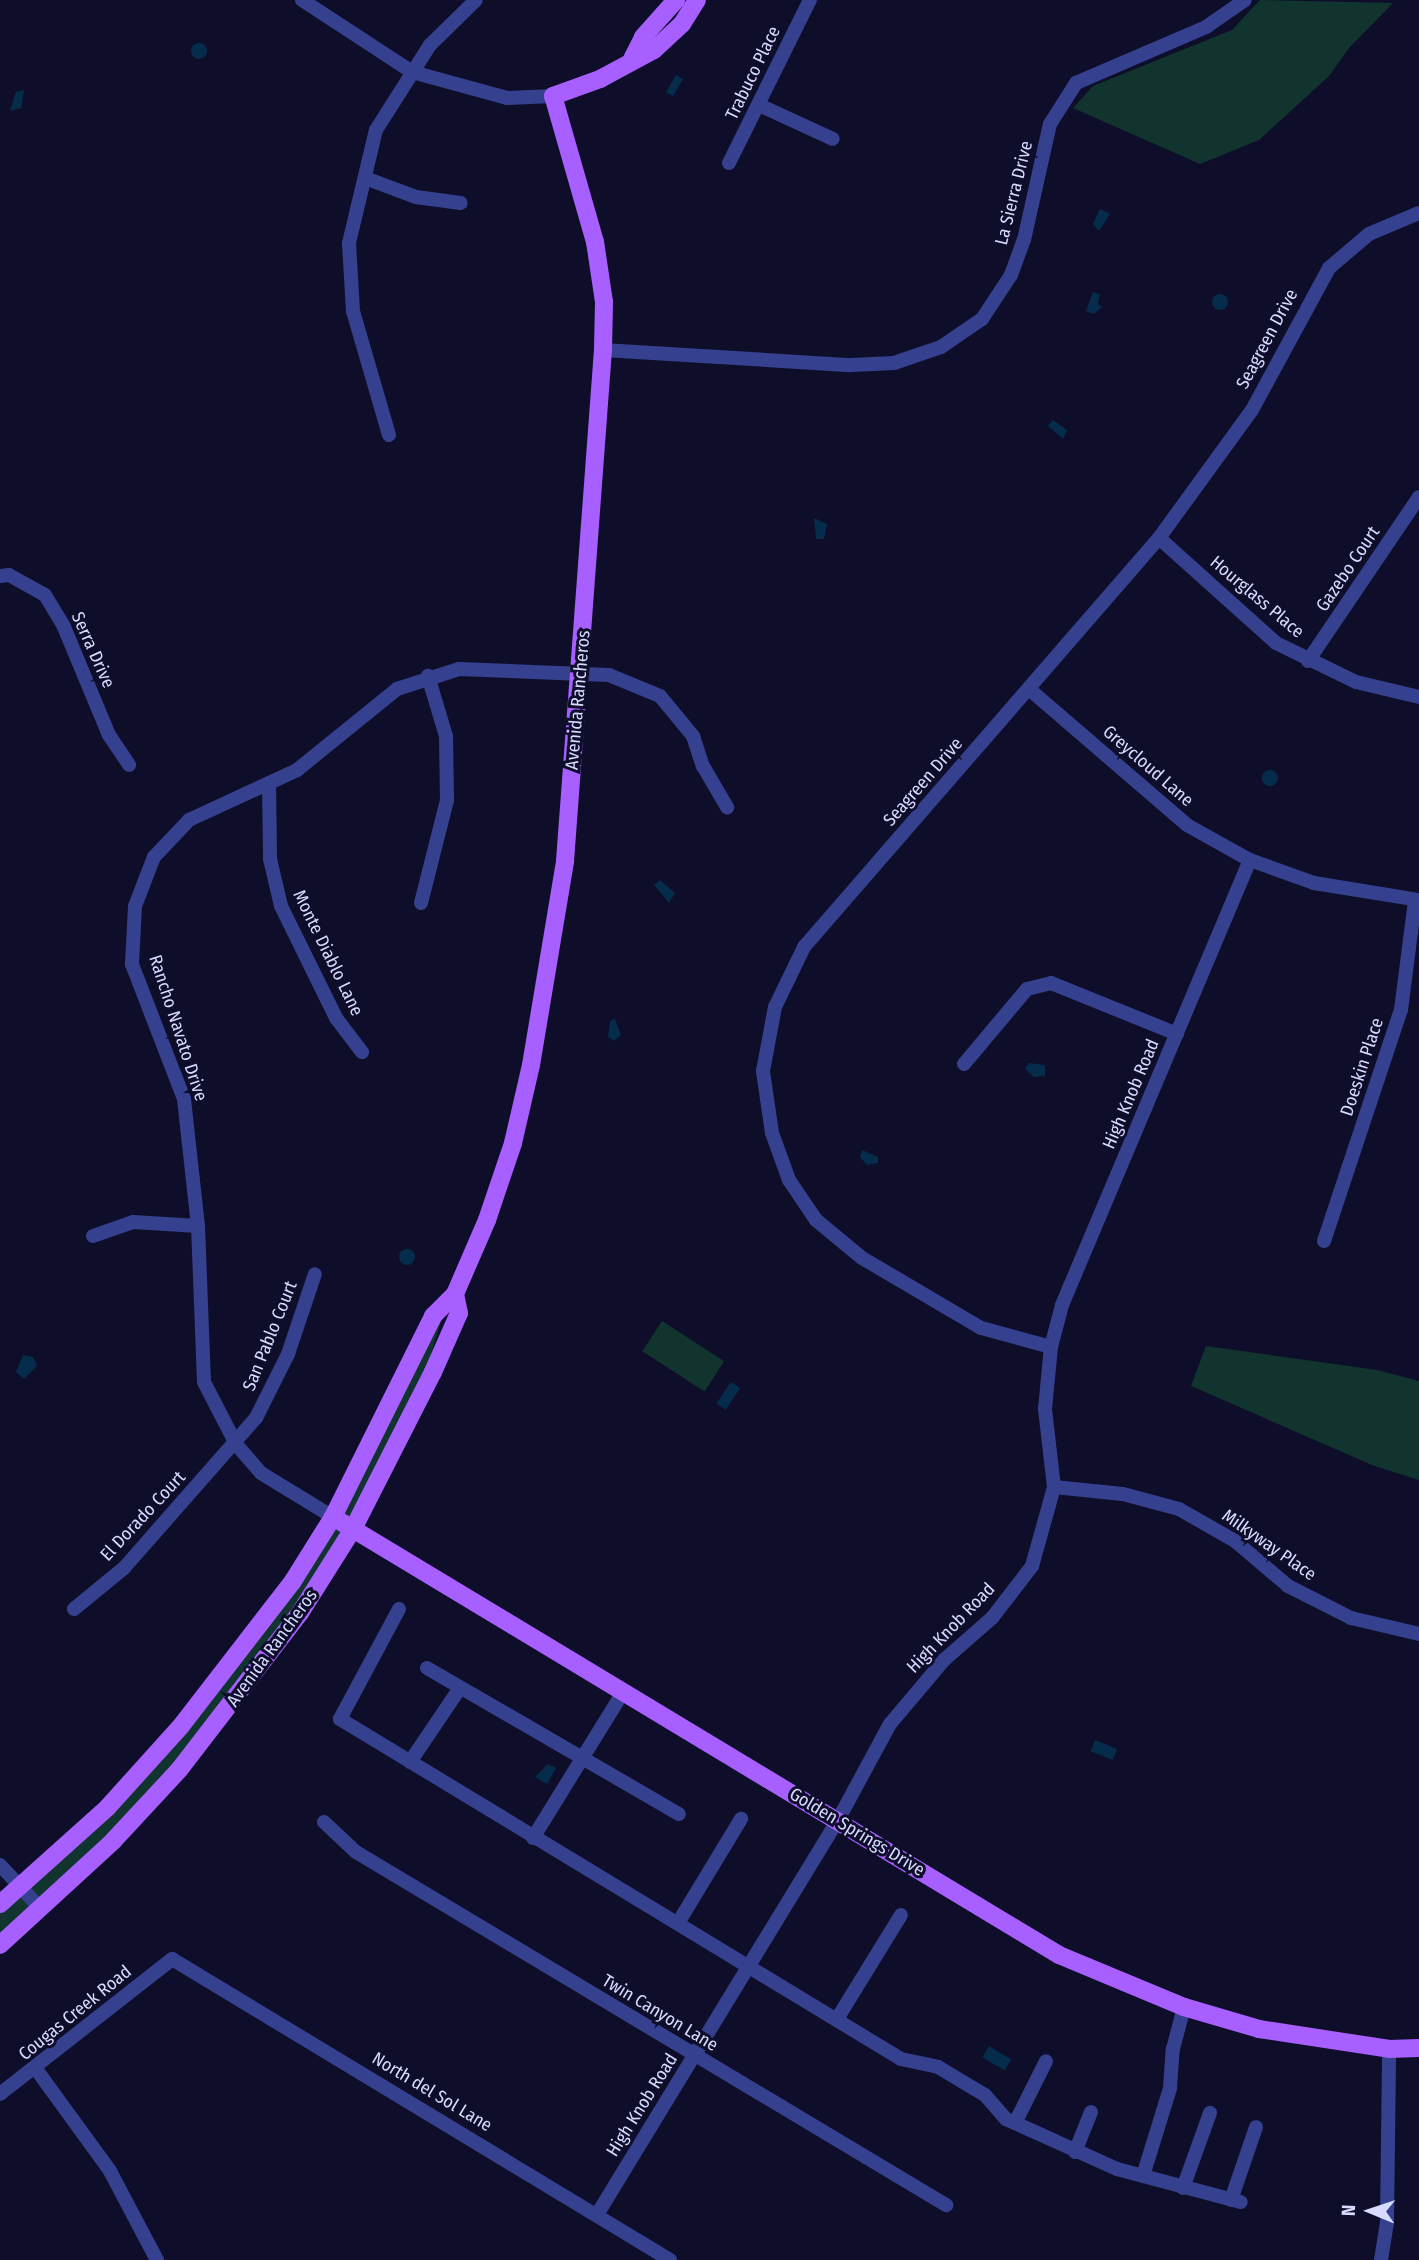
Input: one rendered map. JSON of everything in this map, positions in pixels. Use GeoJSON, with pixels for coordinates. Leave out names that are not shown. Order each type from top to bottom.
{"type":"FeatureCollection","features":[{"type":"Feature","properties":{"kind":"main road"},"geometry":{"type":"LineString","coordinates":[[632,59],[643,37],[676,0]]}},
{"type":"Feature","properties":{"kind":"main road"},"geometry":{"type":"LineString","coordinates":[[553,96],[600,79],[632,59],[654,50],[682,24],[697,0]]}},
{"type":"Feature","properties":{"kind":"main road","name":"Avenida Rancheros"},"geometry":{"type":"LineString","coordinates":[[0,1905],[107,1808],[181,1726],[293,1581],[333,1517],[433,1316],[455,1294],[513,1143],[534,1053],[565,861],[581,675],[603,349],[604,302],[595,242],[553,96]]}},
{"type":"Feature","properties":{"kind":"main road","name":"Avenida Rancheros"},"geometry":{"type":"LineString","coordinates":[[0,1945],[41,1909],[179,1770],[253,1677],[353,1529],[459,1313],[455,1294]]}},
{"type":"Feature","properties":{"kind":"main road","name":"Golden Springs Drive"},"geometry":{"type":"LineString","coordinates":[[333,1517],[1059,1955],[1184,2007],[1300,2038],[1389,2049],[1419,2048]]}},
{"type":"Feature","properties":{"kind":"street"},"geometry":{"type":"LineString","coordinates":[[302,0],[412,72],[507,98],[553,96]]}},
{"type":"Feature","properties":{"kind":"street"},"geometry":{"type":"LineString","coordinates":[[389,435],[387,416],[362,351],[349,279],[349,243],[376,130],[430,45],[476,0]]}},
{"type":"Feature","properties":{"kind":"street","name":"Trabuco Place"},"geometry":{"type":"LineString","coordinates":[[729,163],[810,0]]}},
{"type":"Feature","properties":{"kind":"street","name":"La Sierra Drive"},"geometry":{"type":"LineString","coordinates":[[603,349],[850,365],[894,363],[942,347],[982,319],[1011,275],[1024,240],[1050,124],[1076,83],[1206,27],[1245,0]]}},
{"type":"Feature","properties":{"kind":"street"},"geometry":{"type":"LineString","coordinates":[[759,105],[833,139]]}},
{"type":"Feature","properties":{"kind":"street"},"geometry":{"type":"LineString","coordinates":[[365,178],[416,197],[461,203]]}},
{"type":"Feature","properties":{"kind":"street","name":"Seagreen Drive"},"geometry":{"type":"LineString","coordinates":[[1051,1346],[981,1328],[862,1258],[816,1220],[789,1180],[772,1133],[763,1072],[775,1007],[804,947],[1158,538],[1252,410],[1329,268],[1369,234],[1419,213]]}},
{"type":"Feature","properties":{"kind":"street","name":"Gazebo Court"},"geometry":{"type":"LineString","coordinates":[[1308,662],[1419,497]]}},
{"type":"Feature","properties":{"kind":"street","name":"Hourglass Place"},"geometry":{"type":"LineString","coordinates":[[1158,538],[1276,643],[1308,662],[1356,682],[1419,697]]}},
{"type":"Feature","properties":{"kind":"street","name":"Serra Drive"},"geometry":{"type":"LineString","coordinates":[[0,576],[9,575],[46,595],[64,627],[109,735],[129,765]]}},
{"type":"Feature","properties":{"kind":"street","name":"Rancho Navato Drive"},"geometry":{"type":"LineString","coordinates":[[333,1517],[261,1473],[236,1444],[204,1382],[198,1226],[184,1099],[132,964],[135,906],[154,857],[189,820],[269,783],[322,753],[397,689],[428,676],[494,668],[609,676],[660,696],[693,736],[703,766],[727,807]]}},
{"type":"Feature","properties":{"kind":"street"},"geometry":{"type":"LineString","coordinates":[[421,903],[442,834],[448,779],[446,736],[428,676]]}},
{"type":"Feature","properties":{"kind":"street","name":"Greycloud Lane"},"geometry":{"type":"LineString","coordinates":[[1029,689],[1187,825],[1251,860],[1314,883],[1417,900]]}},
{"type":"Feature","properties":{"kind":"street","name":"Monte Diablo Lane"},"geometry":{"type":"LineString","coordinates":[[269,783],[270,859],[281,906],[336,1018],[362,1052]]}},
{"type":"Feature","properties":{"kind":"street","name":"High Knob Road"},"geometry":{"type":"LineString","coordinates":[[598,2213],[838,1820],[890,1724],[944,1660],[992,1618],[1032,1566],[1054,1487],[1045,1409],[1051,1346],[1062,1304],[1251,860]]}},
{"type":"Feature","properties":{"kind":"street","name":"Doeskin Place"},"geometry":{"type":"LineString","coordinates":[[1324,1241],[1401,1010],[1417,900]]}},
{"type":"Feature","properties":{"kind":"street"},"geometry":{"type":"LineString","coordinates":[[964,1064],[1027,989],[1051,983],[1177,1034]]}},
{"type":"Feature","properties":{"kind":"street"},"geometry":{"type":"LineString","coordinates":[[93,1236],[133,1222],[198,1226]]}},
{"type":"Feature","properties":{"kind":"street","name":"San Pablo Court"},"geometry":{"type":"LineString","coordinates":[[236,1444],[274,1387],[315,1275]]}},
{"type":"Feature","properties":{"kind":"street","name":"El Dorado Court"},"geometry":{"type":"LineString","coordinates":[[74,1609],[124,1568],[236,1444]]}},
{"type":"Feature","properties":{"kind":"street","name":"Milkyway Place"},"geometry":{"type":"LineString","coordinates":[[1054,1487],[1123,1494],[1179,1509],[1235,1541],[1288,1586],[1351,1618],[1419,1634]]}},
{"type":"Feature","properties":{"kind":"street"},"geometry":{"type":"LineString","coordinates":[[399,1609],[340,1719],[533,1838],[751,1965],[901,2059],[938,2067],[985,2095],[1015,2123],[1075,2152],[1143,2176],[1236,2201],[1256,2127]]}},
{"type":"Feature","properties":{"kind":"street"},"geometry":{"type":"LineString","coordinates":[[427,1668],[680,1814]]}},
{"type":"Feature","properties":{"kind":"street"},"geometry":{"type":"LineString","coordinates":[[410,1762],[460,1688]]}},
{"type":"Feature","properties":{"kind":"street"},"geometry":{"type":"LineString","coordinates":[[533,1838],[623,1692]]}},
{"type":"Feature","properties":{"kind":"street"},"geometry":{"type":"LineString","coordinates":[[678,1923],[741,1819]]}},
{"type":"Feature","properties":{"kind":"street","name":"Twin Canyon Lane"},"geometry":{"type":"LineString","coordinates":[[324,1822],[356,1852],[946,2205]]}},
{"type":"Feature","properties":{"kind":"street"},"geometry":{"type":"LineString","coordinates":[[0,1865],[41,1909]]}},
{"type":"Feature","properties":{"kind":"street"},"geometry":{"type":"LineString","coordinates":[[837,2019],[901,1915]]}},
{"type":"Feature","properties":{"kind":"street","name":"Cougas Creek Road"},"geometry":{"type":"LineString","coordinates":[[0,2094],[36,2070],[172,1959]]}},
{"type":"Feature","properties":{"kind":"street","name":"North del Sol Lane"},"geometry":{"type":"LineString","coordinates":[[172,1959],[598,2213],[670,2260]]}},
{"type":"Feature","properties":{"kind":"street"},"geometry":{"type":"LineString","coordinates":[[1143,2176],[1170,2088],[1172,2049],[1184,2007]]}},
{"type":"Feature","properties":{"kind":"street"},"geometry":{"type":"LineString","coordinates":[[1381,2260],[1387,2223],[1389,2049]]}},
{"type":"Feature","properties":{"kind":"street"},"geometry":{"type":"LineString","coordinates":[[1015,2123],[1046,2061]]}},
{"type":"Feature","properties":{"kind":"street"},"geometry":{"type":"LineString","coordinates":[[36,2070],[110,2171],[157,2260]]}},
{"type":"Feature","properties":{"kind":"street"},"geometry":{"type":"LineString","coordinates":[[1075,2152],[1091,2112]]}},
{"type":"Feature","properties":{"kind":"street"},"geometry":{"type":"LineString","coordinates":[[1183,2188],[1210,2113]]}},
{"type":"Feature","properties":{"kind":"green space"},"geometry":{"type":"Polygon","coordinates":[[[1260,0],[1393,3],[1349,48],[1329,76],[1259,140],[1200,164],[1073,108],[1093,86],[1232,30],[1260,0]]]}},
{"type":"Feature","properties":{"kind":"green space"},"geometry":{"type":"Polygon","coordinates":[[[445,1309],[426,1370],[352,1526],[337,1516],[445,1309]]]}},
{"type":"Feature","properties":{"kind":"green space"},"geometry":{"type":"Polygon","coordinates":[[[662,1321],[724,1361],[704,1391],[642,1351],[662,1321]]]}},
{"type":"Feature","properties":{"kind":"green space"},"geometry":{"type":"Polygon","coordinates":[[[1206,1346],[1377,1370],[1419,1381],[1419,1480],[1372,1465],[1191,1386],[1206,1346]]]}},
{"type":"Feature","properties":{"kind":"green space"},"geometry":{"type":"Polygon","coordinates":[[[335,1521],[347,1530],[294,1615],[177,1769],[43,1904],[27,1885],[156,1758],[335,1521]]]}},
{"type":"Feature","properties":{"kind":"green space"},"geometry":{"type":"Polygon","coordinates":[[[22,1891],[35,1910],[0,1939],[0,1909],[22,1891]]]}},
{"type":"Feature","properties":{"kind":"water"},"geometry":{"type":"Polygon","coordinates":[[[199,43],[207,51],[199,59],[191,51],[199,43]]]}},
{"type":"Feature","properties":{"kind":"water"},"geometry":{"type":"Polygon","coordinates":[[[676,75],[683,79],[673,96],[666,92],[676,75]]]}},
{"type":"Feature","properties":{"kind":"water"},"geometry":{"type":"Polygon","coordinates":[[[24,90],[21,108],[10,111],[16,92],[24,90]]]}},
{"type":"Feature","properties":{"kind":"water"},"geometry":{"type":"Polygon","coordinates":[[[1100,209],[1110,214],[1099,231],[1093,224],[1100,209]]]}},
{"type":"Feature","properties":{"kind":"water"},"geometry":{"type":"Polygon","coordinates":[[[1093,292],[1100,294],[1098,304],[1102,307],[1094,314],[1086,311],[1093,292]]]}},
{"type":"Feature","properties":{"kind":"water"},"geometry":{"type":"Polygon","coordinates":[[[1220,294],[1226,296],[1226,308],[1220,310],[1214,308],[1212,302],[1214,296],[1220,294]]]}},
{"type":"Feature","properties":{"kind":"water"},"geometry":{"type":"Polygon","coordinates":[[[1053,420],[1067,430],[1063,439],[1048,426],[1053,420]]]}},
{"type":"Feature","properties":{"kind":"water"},"geometry":{"type":"Polygon","coordinates":[[[814,518],[827,524],[824,539],[816,539],[814,518]]]}},
{"type":"Feature","properties":{"kind":"water"},"geometry":{"type":"Polygon","coordinates":[[[1270,770],[1278,778],[1270,786],[1262,778],[1270,770]]]}},
{"type":"Feature","properties":{"kind":"water"},"geometry":{"type":"Polygon","coordinates":[[[660,880],[675,893],[669,903],[654,885],[660,880]]]}},
{"type":"Feature","properties":{"kind":"water"},"geometry":{"type":"Polygon","coordinates":[[[615,1019],[621,1035],[614,1041],[608,1037],[610,1021],[615,1019]]]}},
{"type":"Feature","properties":{"kind":"water"},"geometry":{"type":"Polygon","coordinates":[[[1029,1063],[1045,1065],[1045,1076],[1034,1077],[1025,1069],[1029,1063]]]}},
{"type":"Feature","properties":{"kind":"water"},"geometry":{"type":"Polygon","coordinates":[[[862,1150],[878,1157],[878,1163],[867,1165],[860,1157],[862,1150]]]}},
{"type":"Feature","properties":{"kind":"water"},"geometry":{"type":"Polygon","coordinates":[[[407,1249],[413,1251],[413,1263],[407,1265],[401,1263],[399,1257],[401,1251],[407,1249]]]}},
{"type":"Feature","properties":{"kind":"water"},"geometry":{"type":"Polygon","coordinates":[[[23,1355],[33,1357],[37,1366],[24,1379],[16,1372],[23,1355]]]}},
{"type":"Feature","properties":{"kind":"water"},"geometry":{"type":"Polygon","coordinates":[[[731,1382],[740,1388],[726,1410],[716,1404],[731,1382]]]}},
{"type":"Feature","properties":{"kind":"water"},"geometry":{"type":"Polygon","coordinates":[[[1095,1740],[1117,1749],[1113,1760],[1091,1751],[1095,1740]]]}},
{"type":"Feature","properties":{"kind":"water"},"geometry":{"type":"Polygon","coordinates":[[[548,1764],[556,1768],[547,1784],[535,1777],[548,1764]]]}},
{"type":"Feature","properties":{"kind":"water"},"geometry":{"type":"Polygon","coordinates":[[[989,2046],[1011,2059],[1005,2071],[982,2057],[989,2046]]]}}]}
